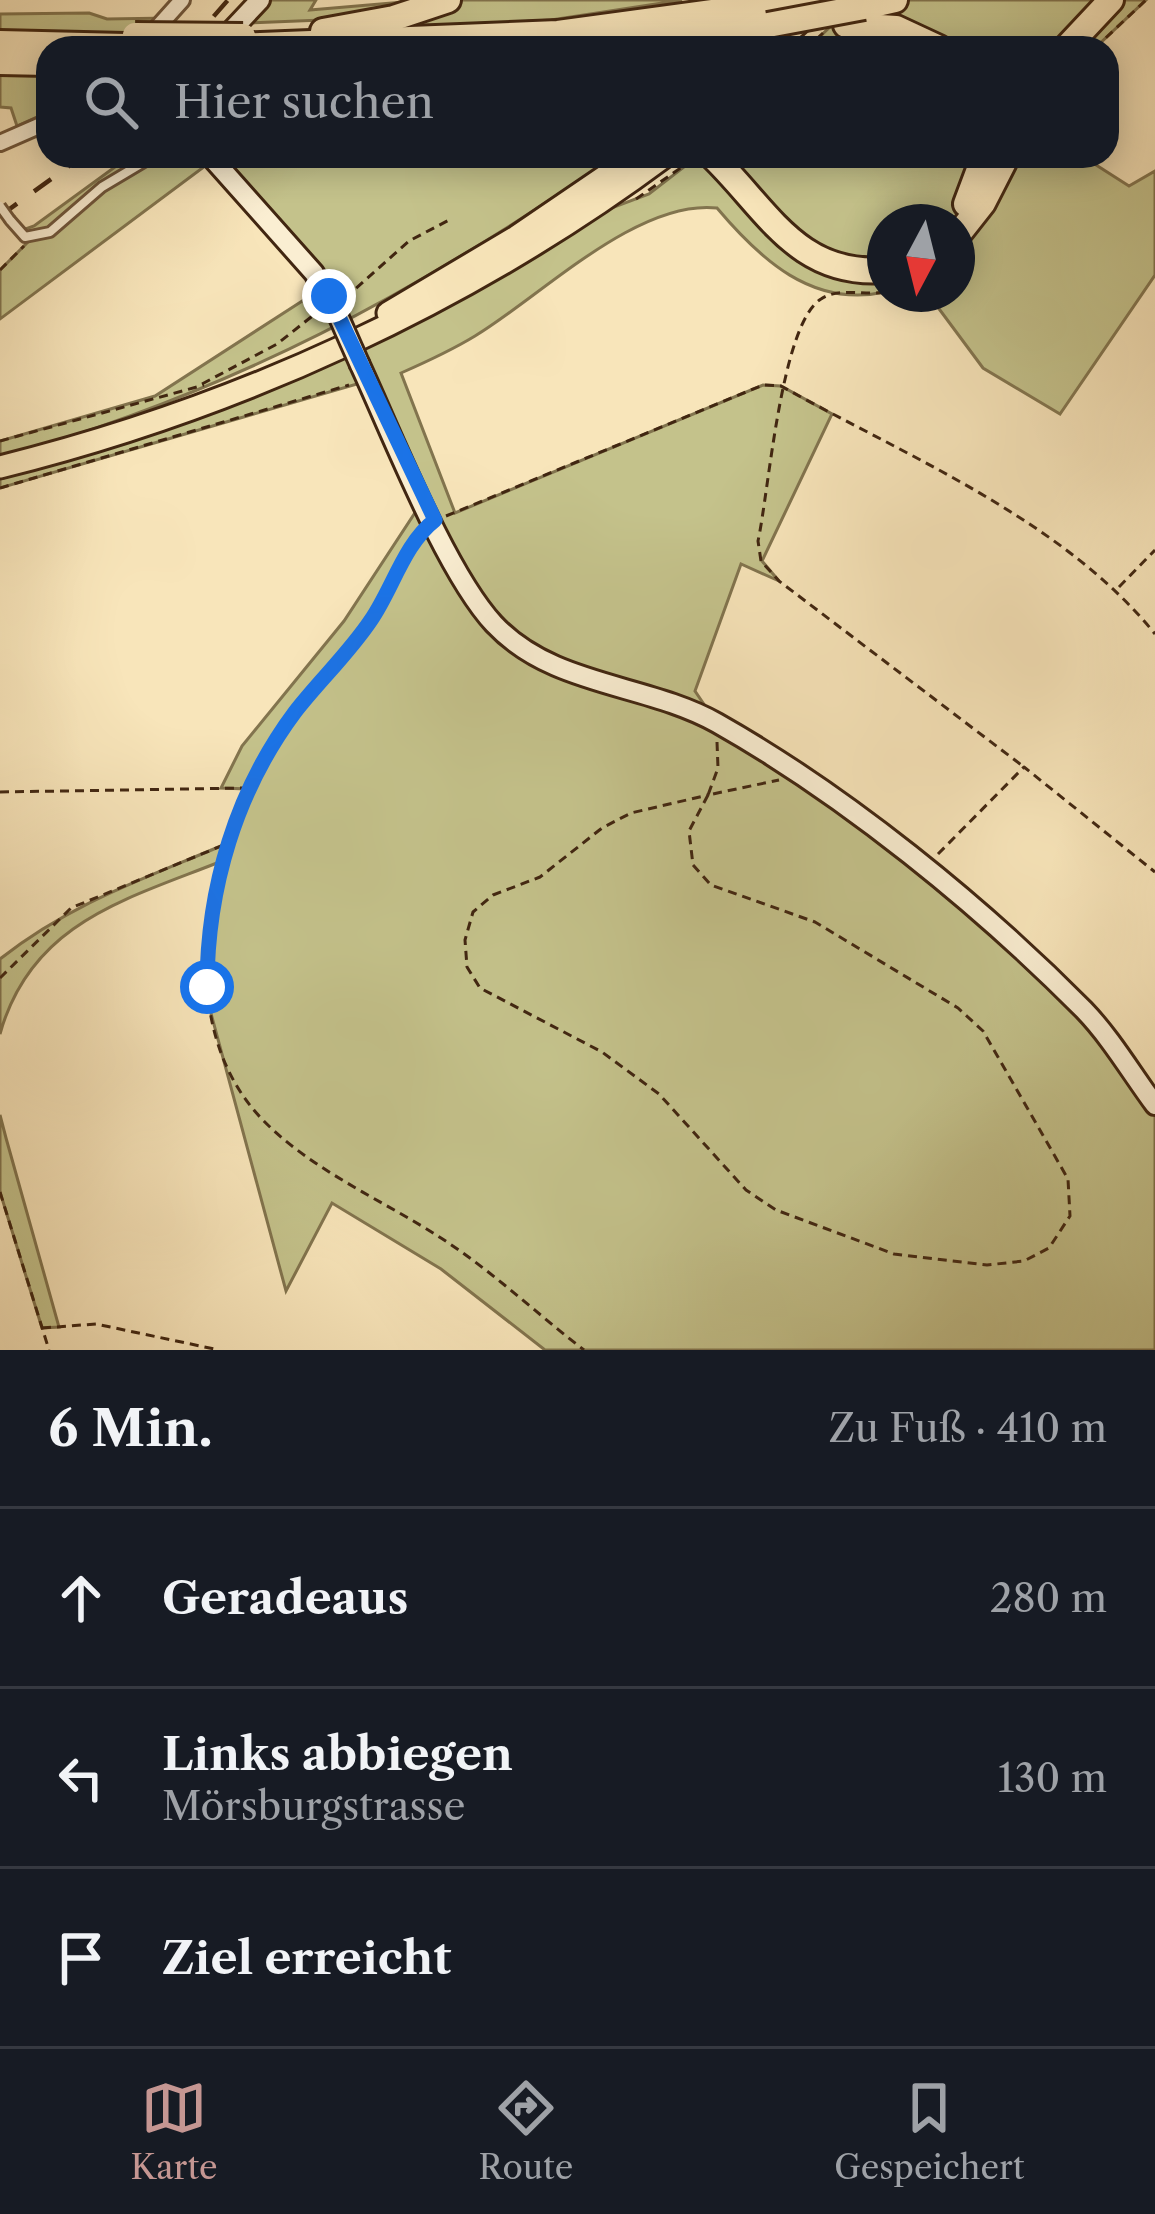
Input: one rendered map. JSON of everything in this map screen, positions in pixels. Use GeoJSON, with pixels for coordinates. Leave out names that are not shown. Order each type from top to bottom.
{"type":"FeatureCollection","features":[{"type":"Feature","properties":{"kind":"highway"},"geometry":{"type":"LineString","coordinates":[[286,36],[349,28],[448,0]]}},
{"type":"Feature","properties":{"kind":"highway"},"geometry":{"type":"LineString","coordinates":[[764,36],[895,0]]}},
{"type":"Feature","properties":{"kind":"highway"},"geometry":{"type":"LineString","coordinates":[[1077,36],[1111,0]]}},
{"type":"Feature","properties":{"kind":"highway"},"geometry":{"type":"LineString","coordinates":[[460,36],[558,33],[796,1]]}},
{"type":"Feature","properties":{"kind":"highway"},"geometry":{"type":"LineString","coordinates":[[851,10],[913,36]]}},
{"type":"Feature","properties":{"kind":"highway"},"geometry":{"type":"LineString","coordinates":[[0,44],[36,44]]}},
{"type":"Feature","properties":{"kind":"highway"},"geometry":{"type":"LineString","coordinates":[[0,62],[36,64]]}},
{"type":"Feature","properties":{"kind":"highway"},"geometry":{"type":"LineString","coordinates":[[723,168],[797,248],[836,266],[867,269]]}},
{"type":"Feature","properties":{"kind":"highway"},"geometry":{"type":"LineString","coordinates":[[744,168],[802,235],[841,254],[867,255]]}},
{"type":"Feature","properties":{"kind":"highway"},"geometry":{"type":"LineString","coordinates":[[966,204],[981,168]]}},
{"type":"Feature","properties":{"kind":"highway"},"geometry":{"type":"LineString","coordinates":[[975,213],[1000,168]]}},
{"type":"Feature","properties":{"kind":"main road"},"geometry":{"type":"LineString","coordinates":[[764,36],[824,0]]}},
{"type":"Feature","properties":{"kind":"main road"},"geometry":{"type":"LineString","coordinates":[[811,36],[851,10]]}},
{"type":"Feature","properties":{"kind":"main road"},"geometry":{"type":"LineString","coordinates":[[359,335],[616,168]]}},
{"type":"Feature","properties":{"kind":"main road"},"geometry":{"type":"LineString","coordinates":[[0,467],[187,408],[430,307],[511,262],[648,168]]}},
{"type":"Feature","properties":{"kind":"street"},"geometry":{"type":"LineString","coordinates":[[141,36],[182,0]]}},
{"type":"Feature","properties":{"kind":"street"},"geometry":{"type":"LineString","coordinates":[[235,36],[260,0]]}},
{"type":"Feature","properties":{"kind":"street"},"geometry":{"type":"LineString","coordinates":[[0,143],[36,127]]}},
{"type":"Feature","properties":{"kind":"street"},"geometry":{"type":"LineString","coordinates":[[221,168],[314,273],[468,589],[516,642],[577,676],[662,699],[716,722],[799,776],[924,868],[1086,1012],[1155,1105]]}},
{"type":"Feature","properties":{"kind":"lane"},"geometry":{"type":"LineString","coordinates":[[0,206],[20,234],[32,238],[50,232],[102,187],[134,168]]}},
{"type":"Feature","properties":{"kind":"path"},"geometry":{"type":"LineString","coordinates":[[1108,36],[1146,0]]}},
{"type":"Feature","properties":{"kind":"path"},"geometry":{"type":"LineString","coordinates":[[194,387],[265,352],[330,311],[409,241],[451,219]]}},
{"type":"Feature","properties":{"kind":"path"},"geometry":{"type":"LineString","coordinates":[[0,270],[32,238]]}},
{"type":"Feature","properties":{"kind":"path"},"geometry":{"type":"LineString","coordinates":[[867,292],[832,293],[814,304],[782,386],[758,541],[761,561],[779,581],[1155,872]]}},
{"type":"Feature","properties":{"kind":"path"},"geometry":{"type":"LineString","coordinates":[[0,441],[246,372]]}},
{"type":"Feature","properties":{"kind":"path"},"geometry":{"type":"LineString","coordinates":[[0,488],[364,373]]}},
{"type":"Feature","properties":{"kind":"path"},"geometry":{"type":"LineString","coordinates":[[584,1350],[477,1261],[305,1154],[248,1101],[223,1053],[207,997],[211,925],[228,843],[248,788],[288,722],[372,619],[414,541],[435,520],[764,385],[782,386],[1072,549],[1118,588],[1155,634]]}},
{"type":"Feature","properties":{"kind":"path"},"geometry":{"type":"LineString","coordinates":[[1118,588],[1155,550]]}},
{"type":"Feature","properties":{"kind":"path"},"geometry":{"type":"LineString","coordinates":[[716,722],[718,768],[708,795],[689,831],[693,865],[711,885],[814,922],[958,1007],[983,1031],[1068,1179],[1070,1216],[1049,1248],[1024,1262],[987,1265],[894,1254],[776,1210],[746,1190],[659,1094],[602,1052],[479,988],[467,967],[465,940],[473,913],[493,895],[540,878],[602,828],[631,813],[708,795],[799,776]]}},
{"type":"Feature","properties":{"kind":"path"},"geometry":{"type":"LineString","coordinates":[[924,868],[1024,767]]}},
{"type":"Feature","properties":{"kind":"path"},"geometry":{"type":"LineString","coordinates":[[0,792],[248,788]]}},
{"type":"Feature","properties":{"kind":"path"},"geometry":{"type":"LineString","coordinates":[[0,978],[71,908],[228,843]]}},
{"type":"Feature","properties":{"kind":"path"},"geometry":{"type":"LineString","coordinates":[[0,1192],[49,1350]]}},
{"type":"Feature","properties":{"kind":"path"},"geometry":{"type":"LineString","coordinates":[[42,1328],[95,1324],[219,1350]]}},
{"type":"Feature","properties":{"kind":"shaded area"},"geometry":{"type":"Polygon","coordinates":[[[269,0],[316,0],[310,10],[427,0],[347,19],[247,23],[269,0]]]}},
{"type":"Feature","properties":{"kind":"shaded area"},"geometry":{"type":"Polygon","coordinates":[[[448,0],[682,0],[551,20],[384,30],[448,0]]]}},
{"type":"Feature","properties":{"kind":"shaded area"},"geometry":{"type":"Polygon","coordinates":[[[897,0],[1146,0],[1108,36],[821,36],[831,26],[891,20],[897,0]]]}},
{"type":"Feature","properties":{"kind":"shaded area"},"geometry":{"type":"Polygon","coordinates":[[[0,14],[167,18],[150,36],[36,36],[36,117],[17,126],[11,108],[0,107],[0,14]]]}},
{"type":"Feature","properties":{"kind":"shaded area"},"geometry":{"type":"Polygon","coordinates":[[[114,168],[202,168],[0,319],[0,270],[31,239],[17,232],[34,226],[114,168]]]}},
{"type":"Feature","properties":{"kind":"shaded area"},"geometry":{"type":"Polygon","coordinates":[[[220,168],[597,168],[469,251],[321,334],[166,403],[0,458],[0,441],[155,396],[324,287],[220,168]]]}},
{"type":"Feature","properties":{"kind":"shaded area"},"geometry":{"type":"Polygon","coordinates":[[[683,168],[1101,168],[1129,186],[1155,171],[1155,275],[1060,414],[983,368],[941,312],[975,312],[975,204],[867,204],[867,294],[859,295],[834,293],[790,275],[751,245],[717,208],[686,209],[622,234],[475,336],[401,373],[455,513],[763,385],[781,386],[832,414],[762,561],[779,581],[741,564],[695,691],[716,722],[861,819],[1086,1012],[1155,1105],[1155,1350],[545,1350],[441,1269],[332,1203],[286,1291],[209,1006],[209,938],[222,861],[118,903],[59,940],[34,965],[0,1034],[0,959],[82,907],[228,843],[248,789],[221,788],[242,746],[344,621],[424,499],[367,381],[0,488],[0,479],[173,426],[385,337],[496,280],[606,210],[649,194],[683,168]]]}},
{"type":"Feature","properties":{"kind":"shaded area"},"geometry":{"type":"Polygon","coordinates":[[[0,1115],[59,1327],[42,1328],[0,1192],[0,1115]]]}},
{"type":"Feature","properties":{"kind":"railway"},"geometry":{"type":"LineString","coordinates":[[196,36],[228,0]]}},
{"type":"Feature","properties":{"kind":"railway"},"geometry":{"type":"LineString","coordinates":[[0,216],[66,168]]}},
{"type":"Feature","properties":{"kind":"route"},"geometry":{"type":"LineString","coordinates":[[207,987],[211,925],[223,860],[248,788],[288,722],[372,619],[414,541],[435,520],[329,296]]}}]}
